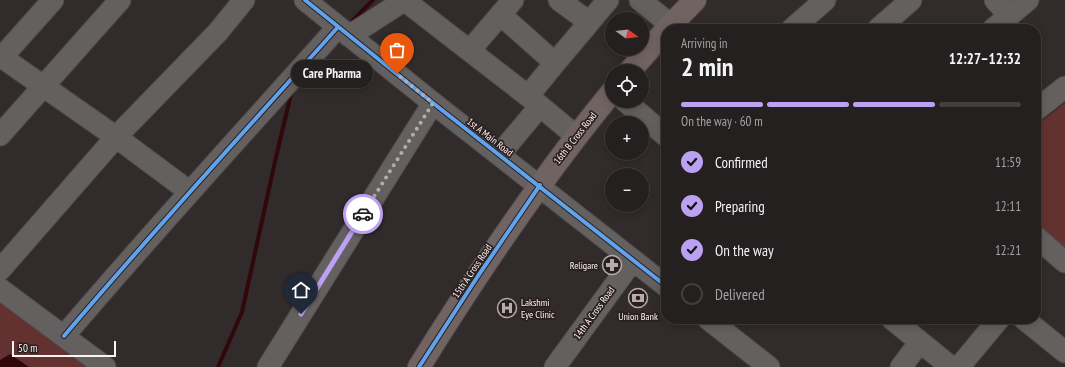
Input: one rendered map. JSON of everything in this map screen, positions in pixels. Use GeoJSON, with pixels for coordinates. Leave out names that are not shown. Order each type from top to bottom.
{"type":"FeatureCollection","features":[{"type":"Feature","properties":{"kind":"main road"},"geometry":{"type":"LineString","coordinates":[[672,24],[695,0]]}},
{"type":"Feature","properties":{"kind":"main road"},"geometry":{"type":"LineString","coordinates":[[636,64],[661,36]]}},
{"type":"Feature","properties":{"kind":"main road","name":"16th B Cross Road"},"geometry":{"type":"LineString","coordinates":[[540,185],[576,136],[605,101]]}},
{"type":"Feature","properties":{"kind":"main road","name":"15th A Cross Road"},"geometry":{"type":"LineString","coordinates":[[419,367],[478,276],[540,185]]}},
{"type":"Feature","properties":{"kind":"street"},"geometry":{"type":"LineString","coordinates":[[53,0],[1,56],[116,136],[190,192]]}},
{"type":"Feature","properties":{"kind":"street"},"geometry":{"type":"LineString","coordinates":[[0,135],[120,0]]}},
{"type":"Feature","properties":{"kind":"street"},"geometry":{"type":"LineString","coordinates":[[0,270],[116,136],[218,32],[244,0]]}},
{"type":"Feature","properties":{"kind":"street","name":"1st A Main Road"},"geometry":{"type":"LineString","coordinates":[[305,0],[433,103],[540,185],[661,282]]}},
{"type":"Feature","properties":{"kind":"street"},"geometry":{"type":"LineString","coordinates":[[64,336],[170,213],[343,31],[405,0],[470,50],[576,136]]}},
{"type":"Feature","properties":{"kind":"street"},"geometry":{"type":"LineString","coordinates":[[559,0],[590,22]]}},
{"type":"Feature","properties":{"kind":"street"},"geometry":{"type":"LineString","coordinates":[[500,154],[534,101],[555,63],[608,0]]}},
{"type":"Feature","properties":{"kind":"street"},"geometry":{"type":"LineString","coordinates":[[640,0],[664,24]]}},
{"type":"Feature","properties":{"kind":"street"},"geometry":{"type":"LineString","coordinates":[[798,24],[825,0]]}},
{"type":"Feature","properties":{"kind":"street"},"geometry":{"type":"LineString","coordinates":[[884,24],[911,0]]}},
{"type":"Feature","properties":{"kind":"street"},"geometry":{"type":"LineString","coordinates":[[995,0],[1009,15]]}},
{"type":"Feature","properties":{"kind":"street"},"geometry":{"type":"LineString","coordinates":[[999,24],[1028,0]]}},
{"type":"Feature","properties":{"kind":"street"},"geometry":{"type":"LineString","coordinates":[[470,50],[507,7],[555,63]]}},
{"type":"Feature","properties":{"kind":"street"},"geometry":{"type":"LineString","coordinates":[[1041,106],[1065,87]]}},
{"type":"Feature","properties":{"kind":"street"},"geometry":{"type":"LineString","coordinates":[[268,367],[433,103]]}},
{"type":"Feature","properties":{"kind":"street"},"geometry":{"type":"LineString","coordinates":[[633,108],[661,132]]}},
{"type":"Feature","properties":{"kind":"street"},"geometry":{"type":"LineString","coordinates":[[1041,241],[1065,262]]}},
{"type":"Feature","properties":{"kind":"street","name":"14th A Cross Road"},"geometry":{"type":"LineString","coordinates":[[555,367],[633,260]]}},
{"type":"Feature","properties":{"kind":"street"},"geometry":{"type":"LineString","coordinates":[[0,289],[105,367]]}},
{"type":"Feature","properties":{"kind":"street"},"geometry":{"type":"LineString","coordinates":[[714,324],[769,367]]}},
{"type":"Feature","properties":{"kind":"street"},"geometry":{"type":"LineString","coordinates":[[898,324],[951,367]]}},
{"type":"Feature","properties":{"kind":"street"},"geometry":{"type":"LineString","coordinates":[[959,367],[996,324]]}},
{"type":"Feature","properties":{"kind":"street"},"geometry":{"type":"LineString","coordinates":[[1031,324],[1063,348]]}},
{"type":"Feature","properties":{"kind":"street"},"geometry":{"type":"LineString","coordinates":[[901,367],[920,342]]}},
{"type":"Feature","properties":{"kind":"shaded area"},"geometry":{"type":"Polygon","coordinates":[[[1065,103],[1065,249],[1041,229],[1041,122],[1065,103]]]}},
{"type":"Feature","properties":{"kind":"shaded area"},"geometry":{"type":"Polygon","coordinates":[[[0,299],[99,367],[0,367],[0,299]]]}},
{"type":"Feature","properties":{"kind":"shaded area"},"geometry":{"type":"Polygon","coordinates":[[[10,354],[29,367],[0,367],[0,360],[10,354]]]}},
{"type":"Feature","properties":{"kind":"waterway"},"geometry":{"type":"LineString","coordinates":[[353,20],[373,0]]}},
{"type":"Feature","properties":{"kind":"waterway"},"geometry":{"type":"LineString","coordinates":[[218,367],[242,312],[292,90]]}},
{"type":"Feature","properties":{"kind":"cycle path"},"geometry":{"type":"LineString","coordinates":[[305,0],[433,103],[661,282]]}},
{"type":"Feature","properties":{"kind":"cycle path"},"geometry":{"type":"LineString","coordinates":[[64,336],[166,219],[338,27]]}},
{"type":"Feature","properties":{"kind":"cycle path"},"geometry":{"type":"LineString","coordinates":[[419,367],[478,276],[540,185]]}},
{"type":"Feature","properties":{"kind":"way so far"},"geometry":{"type":"LineString","coordinates":[[363,214],[433,103],[397,74]]}},
{"type":"Feature","properties":{"kind":"place","name":"Care Pharma"},"geometry":{"type":"Point","coordinates":[397,74]}},
{"type":"Feature","properties":{"kind":"place","name":"Religare"},"geometry":{"type":"Point","coordinates":[612,265]}},
{"type":"Feature","properties":{"kind":"place","name":"Union Bank"},"geometry":{"type":"Point","coordinates":[638,298]}},
{"type":"Feature","properties":{"kind":"place","name":"Lakshmi Eye Clinic"},"geometry":{"type":"Point","coordinates":[507,308]}},
{"type":"Feature","properties":{"kind":"route"},"geometry":{"type":"LineString","coordinates":[[301,314],[363,214]]}}]}
